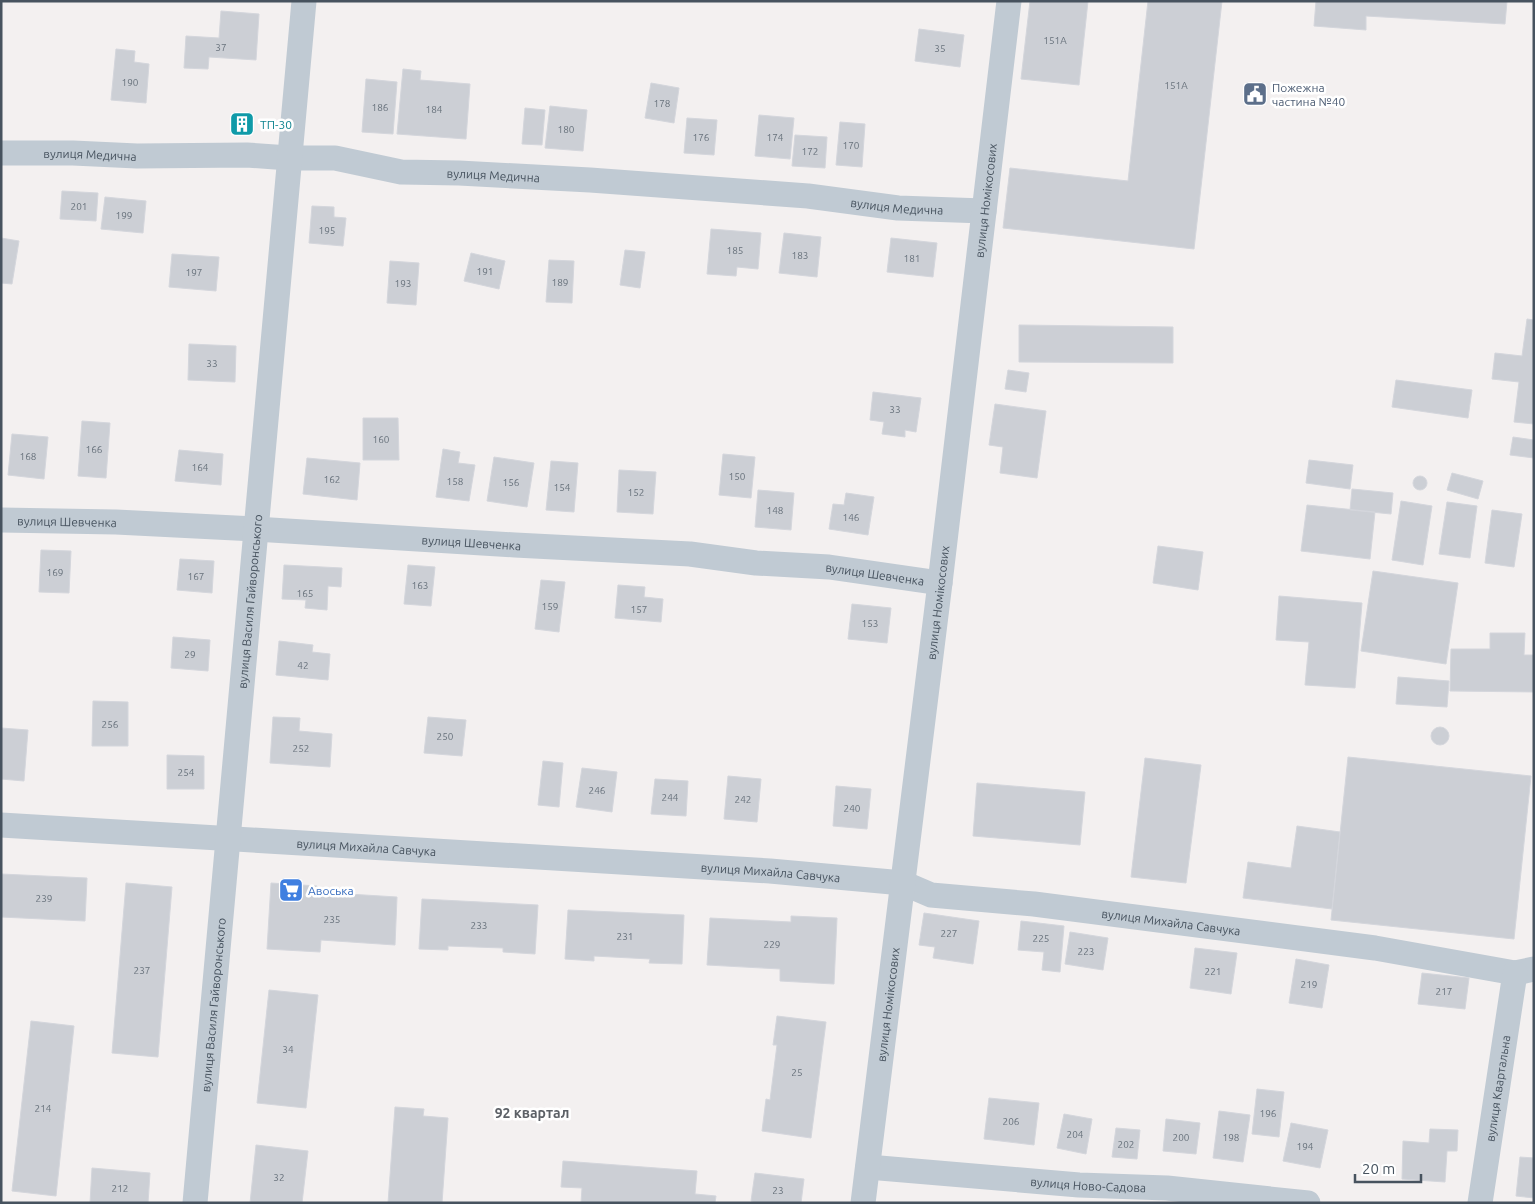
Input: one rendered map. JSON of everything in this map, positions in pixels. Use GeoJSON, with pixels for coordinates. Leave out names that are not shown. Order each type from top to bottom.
{"type":"FeatureCollection","features":[{"type":"Feature","properties":{"kind":"street","name":"вулиця Василя Гайворонського"},"geometry":{"type":"LineString","coordinates":[[195,1203],[304,1]]}},
{"type":"Feature","properties":{"kind":"street","name":"вулиця Номікосових"},"geometry":{"type":"LineString","coordinates":[[864,1203],[1009,1]]}},
{"type":"Feature","properties":{"kind":"street","name":"вулиця Медична"},"geometry":{"type":"LineString","coordinates":[[1,153],[73,153],[137,156],[246,155],[289,158],[335,158],[401,172],[590,180],[808,196],[898,208],[984,211]]}},
{"type":"Feature","properties":{"kind":"street","name":"вулиця Шевченка"},"geometry":{"type":"LineString","coordinates":[[1,520],[116,522],[255,528],[690,554],[756,563],[829,566],[940,583]]}},
{"type":"Feature","properties":{"kind":"street","name":"вулиця Михайла Савчука"},"geometry":{"type":"LineString","coordinates":[[1,825],[770,871],[903,883],[931,894],[1034,904],[1375,948],[1524,971]]}},
{"type":"Feature","properties":{"kind":"street","name":"вулиця Квартальна"},"geometry":{"type":"LineString","coordinates":[[1480,1203],[1524,971]]}},
{"type":"Feature","properties":{"kind":"street","name":"вулиця Ново-Садова"},"geometry":{"type":"LineString","coordinates":[[868,1167],[1079,1185],[1167,1188],[1308,1203]]}},
{"type":"Feature","properties":{"kind":"building"},"geometry":{"type":"Polygon","coordinates":[[[1030,1],[1088,1],[1079,85],[1021,79],[1030,1]]]}},
{"type":"Feature","properties":{"kind":"building"},"geometry":{"type":"Polygon","coordinates":[[[1148,1],[1222,1],[1194,249],[1003,228],[1010,168],[1128,181],[1148,1]]]}},
{"type":"Feature","properties":{"kind":"building"},"geometry":{"type":"Polygon","coordinates":[[[1316,1],[1507,1],[1505,24],[1366,16],[1366,30],[1314,26],[1316,1]]]}},
{"type":"Feature","properties":{"kind":"building"},"geometry":{"type":"Polygon","coordinates":[[[221,11],[259,14],[256,60],[209,57],[208,69],[184,68],[186,36],[219,38],[221,11]]]}},
{"type":"Feature","properties":{"kind":"building"},"geometry":{"type":"Polygon","coordinates":[[[919,29],[964,35],[960,67],[915,61],[919,29]]]}},
{"type":"Feature","properties":{"kind":"building"},"geometry":{"type":"Polygon","coordinates":[[[116,49],[135,51],[134,62],[149,64],[146,103],[111,100],[116,49]]]}},
{"type":"Feature","properties":{"kind":"building"},"geometry":{"type":"Polygon","coordinates":[[[403,69],[421,71],[420,80],[470,84],[466,139],[397,134],[403,69]]]}},
{"type":"Feature","properties":{"kind":"building"},"geometry":{"type":"Polygon","coordinates":[[[366,79],[397,82],[393,134],[362,132],[366,79]]]}},
{"type":"Feature","properties":{"kind":"building"},"geometry":{"type":"Polygon","coordinates":[[[651,83],[679,88],[674,123],[645,118],[651,83]]]}},
{"type":"Feature","properties":{"kind":"building"},"geometry":{"type":"Polygon","coordinates":[[[550,106],[587,110],[583,151],[545,148],[550,106]]]}},
{"type":"Feature","properties":{"kind":"building"},"geometry":{"type":"Polygon","coordinates":[[[525,108],[545,110],[542,145],[522,144],[525,108]]]}},
{"type":"Feature","properties":{"kind":"building","name":"ТП-30"},"geometry":{"type":"Polygon","coordinates":[[[232,114],[252,115],[251,134],[231,133],[232,114]]]}},
{"type":"Feature","properties":{"kind":"building"},"geometry":{"type":"Polygon","coordinates":[[[759,115],[794,118],[790,159],[755,156],[759,115]]]}},
{"type":"Feature","properties":{"kind":"building"},"geometry":{"type":"Polygon","coordinates":[[[687,118],[717,120],[714,155],[684,153],[687,118]]]}},
{"type":"Feature","properties":{"kind":"building"},"geometry":{"type":"Polygon","coordinates":[[[840,122],[865,124],[862,167],[836,165],[840,122]]]}},
{"type":"Feature","properties":{"kind":"building"},"geometry":{"type":"Polygon","coordinates":[[[795,135],[827,137],[825,168],[792,166],[795,135]]]}},
{"type":"Feature","properties":{"kind":"building"},"geometry":{"type":"Polygon","coordinates":[[[62,191],[98,193],[96,221],[60,219],[62,191]]]}},
{"type":"Feature","properties":{"kind":"building"},"geometry":{"type":"Polygon","coordinates":[[[105,197],[146,201],[143,233],[101,229],[105,197]]]}},
{"type":"Feature","properties":{"kind":"building"},"geometry":{"type":"Polygon","coordinates":[[[312,206],[334,207],[334,217],[346,218],[343,246],[309,243],[312,206]]]}},
{"type":"Feature","properties":{"kind":"building"},"geometry":{"type":"Polygon","coordinates":[[[711,229],[761,233],[758,269],[737,267],[736,276],[707,274],[711,229]]]}},
{"type":"Feature","properties":{"kind":"building"},"geometry":{"type":"Polygon","coordinates":[[[784,233],[821,237],[817,277],[779,273],[784,233]]]}},
{"type":"Feature","properties":{"kind":"building"},"geometry":{"type":"Polygon","coordinates":[[[1,238],[19,241],[12,284],[1,283],[1,238]]]}},
{"type":"Feature","properties":{"kind":"building"},"geometry":{"type":"Polygon","coordinates":[[[891,238],[937,243],[933,277],[887,272],[891,238]]]}},
{"type":"Feature","properties":{"kind":"building"},"geometry":{"type":"Polygon","coordinates":[[[625,250],[645,252],[640,288],[620,285],[625,250]]]}},
{"type":"Feature","properties":{"kind":"building"},"geometry":{"type":"Polygon","coordinates":[[[471,253],[505,261],[499,289],[464,281],[471,253]]]}},
{"type":"Feature","properties":{"kind":"building"},"geometry":{"type":"Polygon","coordinates":[[[172,254],[219,257],[216,291],[169,287],[172,254]]]}},
{"type":"Feature","properties":{"kind":"building"},"geometry":{"type":"Polygon","coordinates":[[[549,260],[574,261],[572,303],[546,302],[549,260]]]}},
{"type":"Feature","properties":{"kind":"building"},"geometry":{"type":"Polygon","coordinates":[[[390,261],[419,263],[416,305],[387,303],[390,261]]]}},
{"type":"Feature","properties":{"kind":"building"},"geometry":{"type":"Polygon","coordinates":[[[1527,319],[1534,320],[1534,424],[1514,422],[1519,382],[1492,379],[1495,353],[1522,356],[1527,319]]]}},
{"type":"Feature","properties":{"kind":"building"},"geometry":{"type":"Polygon","coordinates":[[[1019,325],[1173,327],[1173,363],[1019,362],[1019,325]]]}},
{"type":"Feature","properties":{"kind":"building"},"geometry":{"type":"Polygon","coordinates":[[[189,344],[236,346],[235,382],[188,380],[189,344]]]}},
{"type":"Feature","properties":{"kind":"building"},"geometry":{"type":"Polygon","coordinates":[[[1008,370],[1029,373],[1026,392],[1005,389],[1008,370]]]}},
{"type":"Feature","properties":{"kind":"building"},"geometry":{"type":"Polygon","coordinates":[[[1396,380],[1472,390],[1468,418],[1392,407],[1396,380]]]}},
{"type":"Feature","properties":{"kind":"building"},"geometry":{"type":"Polygon","coordinates":[[[873,392],[921,398],[916,432],[905,430],[905,437],[882,434],[884,422],[870,420],[873,392]]]}},
{"type":"Feature","properties":{"kind":"building"},"geometry":{"type":"Polygon","coordinates":[[[995,404],[1046,411],[1037,478],[1000,473],[1003,447],[989,445],[995,404]]]}},
{"type":"Feature","properties":{"kind":"building"},"geometry":{"type":"Polygon","coordinates":[[[363,418],[398,418],[399,460],[363,460],[363,418]]]}},
{"type":"Feature","properties":{"kind":"building"},"geometry":{"type":"Polygon","coordinates":[[[82,421],[110,423],[106,478],[78,476],[82,421]]]}},
{"type":"Feature","properties":{"kind":"building"},"geometry":{"type":"Polygon","coordinates":[[[12,434],[48,437],[44,479],[8,475],[12,434]]]}},
{"type":"Feature","properties":{"kind":"building"},"geometry":{"type":"Polygon","coordinates":[[[1513,437],[1534,440],[1534,458],[1510,455],[1513,437]]]}},
{"type":"Feature","properties":{"kind":"building"},"geometry":{"type":"Polygon","coordinates":[[[443,449],[460,452],[458,463],[475,465],[469,501],[436,497],[443,449]]]}},
{"type":"Feature","properties":{"kind":"building"},"geometry":{"type":"Polygon","coordinates":[[[179,450],[223,454],[221,485],[175,481],[179,450]]]}},
{"type":"Feature","properties":{"kind":"building"},"geometry":{"type":"Polygon","coordinates":[[[723,454],[755,457],[751,498],[719,495],[723,454]]]}},
{"type":"Feature","properties":{"kind":"building"},"geometry":{"type":"Polygon","coordinates":[[[494,457],[534,463],[527,507],[487,501],[494,457]]]}},
{"type":"Feature","properties":{"kind":"building"},"geometry":{"type":"Polygon","coordinates":[[[307,458],[360,463],[357,500],[303,494],[307,458]]]}},
{"type":"Feature","properties":{"kind":"building"},"geometry":{"type":"Polygon","coordinates":[[[1309,460],[1353,465],[1350,489],[1306,483],[1309,460]]]}},
{"type":"Feature","properties":{"kind":"building"},"geometry":{"type":"Polygon","coordinates":[[[551,461],[578,463],[574,512],[546,510],[551,461]]]}},
{"type":"Feature","properties":{"kind":"building"},"geometry":{"type":"Polygon","coordinates":[[[619,470],[656,472],[653,514],[617,512],[619,470]]]}},
{"type":"Feature","properties":{"kind":"building"},"geometry":{"type":"Polygon","coordinates":[[[1452,473],[1483,481],[1478,499],[1447,490],[1452,473]]]}},
{"type":"Feature","properties":{"kind":"building"},"geometry":{"type":"Polygon","coordinates":[[[1417,476],[1423,476],[1427,483],[1423,490],[1417,490],[1413,486],[1413,480],[1417,476]]]}},
{"type":"Feature","properties":{"kind":"building"},"geometry":{"type":"Polygon","coordinates":[[[1352,489],[1393,493],[1391,514],[1350,510],[1352,489]]]}},
{"type":"Feature","properties":{"kind":"building"},"geometry":{"type":"Polygon","coordinates":[[[758,490],[794,493],[791,530],[755,527],[758,490]]]}},
{"type":"Feature","properties":{"kind":"building"},"geometry":{"type":"Polygon","coordinates":[[[846,493],[874,497],[868,535],[829,529],[833,504],[844,505],[846,493]]]}},
{"type":"Feature","properties":{"kind":"building"},"geometry":{"type":"Polygon","coordinates":[[[1401,501],[1432,506],[1423,565],[1392,560],[1401,501]]]}},
{"type":"Feature","properties":{"kind":"building"},"geometry":{"type":"Polygon","coordinates":[[[1447,502],[1477,506],[1470,558],[1439,554],[1447,502]]]}},
{"type":"Feature","properties":{"kind":"building"},"geometry":{"type":"Polygon","coordinates":[[[1307,505],[1375,512],[1370,559],[1301,551],[1307,505]]]}},
{"type":"Feature","properties":{"kind":"building"},"geometry":{"type":"Polygon","coordinates":[[[1492,510],[1522,514],[1514,567],[1485,563],[1492,510]]]}},
{"type":"Feature","properties":{"kind":"building"},"geometry":{"type":"Polygon","coordinates":[[[1158,546],[1203,552],[1198,590],[1153,583],[1158,546]]]}},
{"type":"Feature","properties":{"kind":"building"},"geometry":{"type":"Polygon","coordinates":[[[41,550],[71,551],[69,593],[39,592],[41,550]]]}},
{"type":"Feature","properties":{"kind":"building"},"geometry":{"type":"Polygon","coordinates":[[[180,559],[214,561],[212,593],[177,590],[180,559]]]}},
{"type":"Feature","properties":{"kind":"building"},"geometry":{"type":"Polygon","coordinates":[[[284,565],[342,568],[341,587],[328,586],[327,610],[305,608],[306,600],[282,599],[284,565]]]}},
{"type":"Feature","properties":{"kind":"building"},"geometry":{"type":"Polygon","coordinates":[[[408,565],[435,567],[431,606],[404,604],[408,565]]]}},
{"type":"Feature","properties":{"kind":"building"},"geometry":{"type":"Polygon","coordinates":[[[1373,571],[1458,583],[1446,664],[1361,651],[1373,571]]]}},
{"type":"Feature","properties":{"kind":"building"},"geometry":{"type":"Polygon","coordinates":[[[541,580],[565,582],[559,632],[535,629],[541,580]]]}},
{"type":"Feature","properties":{"kind":"building"},"geometry":{"type":"Polygon","coordinates":[[[618,585],[645,587],[644,597],[663,599],[661,622],[615,618],[618,585]]]}},
{"type":"Feature","properties":{"kind":"building"},"geometry":{"type":"Polygon","coordinates":[[[1279,596],[1362,603],[1355,688],[1305,685],[1309,642],[1276,640],[1279,596]]]}},
{"type":"Feature","properties":{"kind":"building"},"geometry":{"type":"Polygon","coordinates":[[[852,604],[891,608],[887,643],[848,639],[852,604]]]}},
{"type":"Feature","properties":{"kind":"building"},"geometry":{"type":"Polygon","coordinates":[[[1490,633],[1525,633],[1524,655],[1534,655],[1534,692],[1450,691],[1451,649],[1490,649],[1490,633]]]}},
{"type":"Feature","properties":{"kind":"building"},"geometry":{"type":"Polygon","coordinates":[[[173,637],[210,640],[208,671],[171,668],[173,637]]]}},
{"type":"Feature","properties":{"kind":"building"},"geometry":{"type":"Polygon","coordinates":[[[279,641],[313,645],[312,652],[330,654],[328,680],[276,675],[279,641]]]}},
{"type":"Feature","properties":{"kind":"building"},"geometry":{"type":"Polygon","coordinates":[[[1398,677],[1449,681],[1447,707],[1396,704],[1398,677]]]}},
{"type":"Feature","properties":{"kind":"building"},"geometry":{"type":"Polygon","coordinates":[[[93,701],[128,702],[128,746],[92,746],[93,701]]]}},
{"type":"Feature","properties":{"kind":"building"},"geometry":{"type":"Polygon","coordinates":[[[273,717],[300,718],[299,731],[332,734],[330,767],[270,763],[273,717]]]}},
{"type":"Feature","properties":{"kind":"building"},"geometry":{"type":"Polygon","coordinates":[[[428,717],[466,720],[462,756],[424,753],[428,717]]]}},
{"type":"Feature","properties":{"kind":"building"},"geometry":{"type":"Polygon","coordinates":[[[1440,727],[1446,730],[1449,736],[1446,742],[1440,745],[1434,742],[1431,736],[1434,730],[1440,727]]]}},
{"type":"Feature","properties":{"kind":"building"},"geometry":{"type":"Polygon","coordinates":[[[1,728],[28,730],[24,781],[1,779],[1,728]]]}},
{"type":"Feature","properties":{"kind":"building"},"geometry":{"type":"Polygon","coordinates":[[[167,755],[204,756],[204,789],[167,789],[167,755]]]}},
{"type":"Feature","properties":{"kind":"building"},"geometry":{"type":"Polygon","coordinates":[[[1348,757],[1531,776],[1514,939],[1331,920],[1348,757]]]}},
{"type":"Feature","properties":{"kind":"building"},"geometry":{"type":"Polygon","coordinates":[[[1145,758],[1201,765],[1186,883],[1131,877],[1145,758]]]}},
{"type":"Feature","properties":{"kind":"building"},"geometry":{"type":"Polygon","coordinates":[[[543,761],[563,763],[559,807],[538,805],[543,761]]]}},
{"type":"Feature","properties":{"kind":"building"},"geometry":{"type":"Polygon","coordinates":[[[582,768],[617,772],[612,812],[576,807],[582,768]]]}},
{"type":"Feature","properties":{"kind":"building"},"geometry":{"type":"Polygon","coordinates":[[[728,776],[761,779],[757,822],[724,819],[728,776]]]}},
{"type":"Feature","properties":{"kind":"building"},"geometry":{"type":"Polygon","coordinates":[[[655,779],[688,781],[686,816],[651,814],[655,779]]]}},
{"type":"Feature","properties":{"kind":"building"},"geometry":{"type":"Polygon","coordinates":[[[977,783],[1085,792],[1080,845],[973,836],[977,783]]]}},
{"type":"Feature","properties":{"kind":"building"},"geometry":{"type":"Polygon","coordinates":[[[836,786],[871,789],[867,829],[833,826],[836,786]]]}},
{"type":"Feature","properties":{"kind":"building"},"geometry":{"type":"Polygon","coordinates":[[[1297,826],[1340,832],[1332,909],[1243,898],[1248,862],[1291,868],[1297,826]]]}},
{"type":"Feature","properties":{"kind":"building"},"geometry":{"type":"Polygon","coordinates":[[[1,874],[87,878],[85,921],[1,917],[1,874]]]}},
{"type":"Feature","properties":{"kind":"building"},"geometry":{"type":"Polygon","coordinates":[[[126,883],[172,887],[158,1057],[112,1053],[126,883]]]}},
{"type":"Feature","properties":{"kind":"building"},"geometry":{"type":"Polygon","coordinates":[[[271,883],[317,886],[316,892],[397,897],[395,945],[321,940],[320,952],[267,949],[271,883]]]}},
{"type":"Feature","properties":{"kind":"building"},"geometry":{"type":"Polygon","coordinates":[[[422,899],[538,905],[535,954],[503,952],[503,948],[448,946],[448,950],[419,949],[422,899]]]}},
{"type":"Feature","properties":{"kind":"building"},"geometry":{"type":"Polygon","coordinates":[[[568,910],[684,915],[682,964],[649,963],[650,959],[594,956],[594,961],[565,959],[568,910]]]}},
{"type":"Feature","properties":{"kind":"building"},"geometry":{"type":"Polygon","coordinates":[[[924,913],[979,921],[973,964],[933,958],[935,947],[919,945],[924,913]]]}},
{"type":"Feature","properties":{"kind":"building"},"geometry":{"type":"Polygon","coordinates":[[[791,916],[837,918],[834,984],[780,981],[780,969],[707,965],[710,918],[791,922],[791,916]]]}},
{"type":"Feature","properties":{"kind":"building"},"geometry":{"type":"Polygon","coordinates":[[[1021,921],[1064,926],[1060,972],[1042,970],[1044,952],[1018,950],[1021,921]]]}},
{"type":"Feature","properties":{"kind":"building"},"geometry":{"type":"Polygon","coordinates":[[[1070,932],[1108,938],[1103,970],[1065,964],[1070,932]]]}},
{"type":"Feature","properties":{"kind":"building"},"geometry":{"type":"Polygon","coordinates":[[[1195,948],[1237,953],[1231,994],[1190,988],[1195,948]]]}},
{"type":"Feature","properties":{"kind":"building"},"geometry":{"type":"Polygon","coordinates":[[[1296,959],[1329,965],[1322,1008],[1289,1003],[1296,959]]]}},
{"type":"Feature","properties":{"kind":"building"},"geometry":{"type":"Polygon","coordinates":[[[1422,973],[1469,978],[1465,1009],[1418,1004],[1422,973]]]}},
{"type":"Feature","properties":{"kind":"building"},"geometry":{"type":"Polygon","coordinates":[[[269,990],[318,995],[306,1108],[257,1103],[269,990]]]}},
{"type":"Feature","properties":{"kind":"building"},"geometry":{"type":"Polygon","coordinates":[[[777,1016],[826,1022],[811,1138],[762,1131],[766,1099],[770,1100],[777,1045],[773,1045],[777,1016]]]}},
{"type":"Feature","properties":{"kind":"building"},"geometry":{"type":"Polygon","coordinates":[[[31,1021],[74,1026],[56,1196],[12,1191],[31,1021]]]}},
{"type":"Feature","properties":{"kind":"building"},"geometry":{"type":"Polygon","coordinates":[[[1257,1089],[1284,1092],[1279,1137],[1252,1134],[1257,1089]]]}},
{"type":"Feature","properties":{"kind":"building"},"geometry":{"type":"Polygon","coordinates":[[[989,1098],[1039,1103],[1034,1145],[984,1139],[989,1098]]]}},
{"type":"Feature","properties":{"kind":"building"},"geometry":{"type":"Polygon","coordinates":[[[395,1107],[424,1109],[423,1116],[448,1118],[442,1203],[388,1203],[395,1107]]]}},
{"type":"Feature","properties":{"kind":"building"},"geometry":{"type":"Polygon","coordinates":[[[1219,1111],[1250,1115],[1243,1162],[1213,1158],[1219,1111]]]}},
{"type":"Feature","properties":{"kind":"building"},"geometry":{"type":"Polygon","coordinates":[[[1064,1114],[1092,1119],[1086,1154],[1057,1148],[1064,1114]]]}},
{"type":"Feature","properties":{"kind":"building"},"geometry":{"type":"Polygon","coordinates":[[[1166,1119],[1200,1123],[1196,1154],[1163,1151],[1166,1119]]]}},
{"type":"Feature","properties":{"kind":"building"},"geometry":{"type":"Polygon","coordinates":[[[1291,1123],[1328,1130],[1320,1168],[1283,1161],[1291,1123]]]}},
{"type":"Feature","properties":{"kind":"building"},"geometry":{"type":"Polygon","coordinates":[[[1116,1128],[1140,1130],[1137,1159],[1112,1157],[1116,1128]]]}},
{"type":"Feature","properties":{"kind":"building"},"geometry":{"type":"Polygon","coordinates":[[[1430,1129],[1458,1130],[1457,1151],[1447,1151],[1445,1182],[1402,1179],[1403,1141],[1429,1143],[1430,1129]]]}},
{"type":"Feature","properties":{"kind":"building"},"geometry":{"type":"Polygon","coordinates":[[[256,1145],[308,1151],[302,1203],[250,1203],[256,1145]]]}},
{"type":"Feature","properties":{"kind":"building"},"geometry":{"type":"Polygon","coordinates":[[[1520,1157],[1534,1158],[1534,1198],[1516,1196],[1520,1157]]]}},
{"type":"Feature","properties":{"kind":"building"},"geometry":{"type":"Polygon","coordinates":[[[563,1161],[697,1171],[695,1194],[716,1196],[715,1203],[581,1203],[582,1188],[561,1187],[563,1161]]]}},
{"type":"Feature","properties":{"kind":"building"},"geometry":{"type":"Polygon","coordinates":[[[92,1168],[150,1173],[148,1203],[90,1203],[92,1168]]]}},
{"type":"Feature","properties":{"kind":"building"},"geometry":{"type":"Polygon","coordinates":[[[755,1173],[804,1179],[801,1203],[755,1203],[751,1201],[755,1173]]]}},
{"type":"Feature","properties":{"kind":"place","name":"Пожежна частина №40"},"geometry":{"type":"Point","coordinates":[1255,94]}},
{"type":"Feature","properties":{"kind":"place","name":"ТП-30"},"geometry":{"type":"Point","coordinates":[242,124]}},
{"type":"Feature","properties":{"kind":"place","name":"Авоська"},"geometry":{"type":"Point","coordinates":[291,890]}},
{"type":"Feature","properties":{"kind":"district","name":"92 квартал"},"geometry":{"type":"Point","coordinates":[532,1113]}}]}
